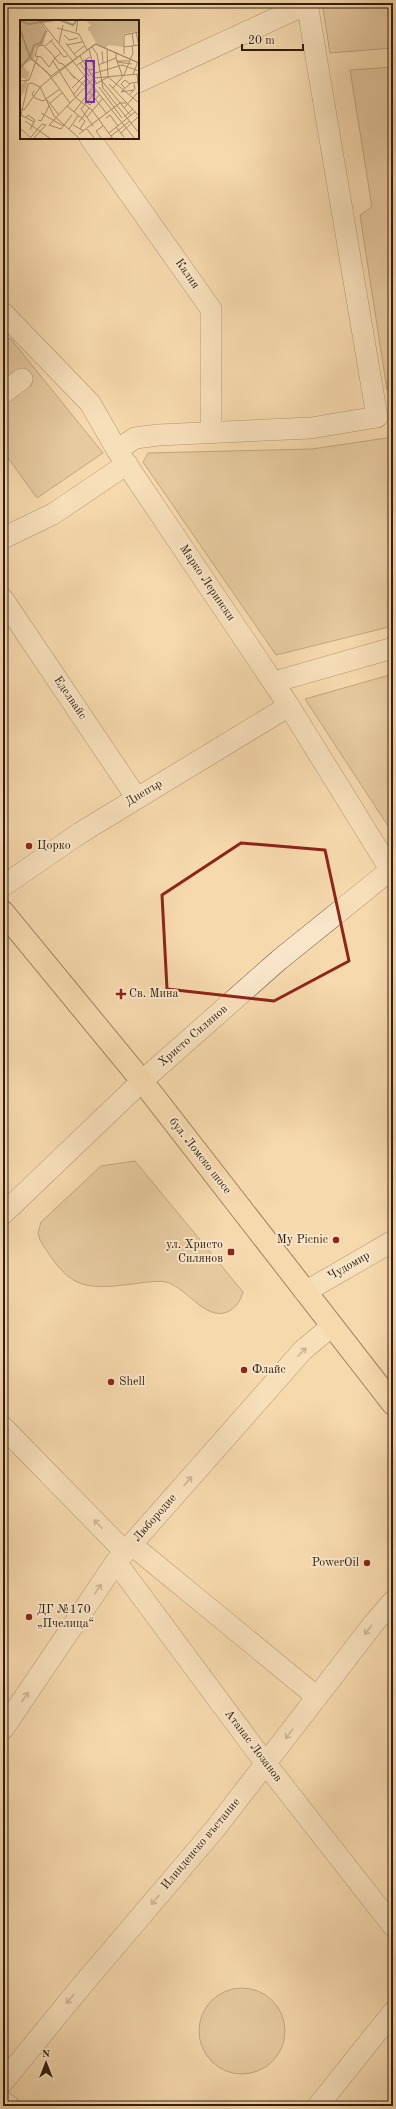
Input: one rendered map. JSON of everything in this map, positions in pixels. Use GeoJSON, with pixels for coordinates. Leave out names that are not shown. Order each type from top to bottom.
{"type":"FeatureCollection","features":[{"type":"Feature","properties":{"kind":"main road","name":"бул. Ломско шосе"},"geometry":{"type":"LineString","coordinates":[[3,912],[142,1081],[393,1404]]}},
{"type":"Feature","properties":{"kind":"street"},"geometry":{"type":"LineString","coordinates":[[3,538],[53,514],[122,457],[135,438],[158,435],[311,428],[385,416],[317,62],[299,5],[139,82]]}},
{"type":"Feature","properties":{"kind":"street","name":"Калия"},"geometry":{"type":"LineString","coordinates":[[91,139],[211,309],[211,433]]}},
{"type":"Feature","properties":{"kind":"street","name":"Марко Лерински"},"geometry":{"type":"LineString","coordinates":[[3,313],[90,403],[122,457],[274,682],[392,871]]}},
{"type":"Feature","properties":{"kind":"street"},"geometry":{"type":"LineString","coordinates":[[3,393],[22,379]]}},
{"type":"Feature","properties":{"kind":"street","name":"Еделвайс"},"geometry":{"type":"LineString","coordinates":[[3,599],[136,797]]}},
{"type":"Feature","properties":{"kind":"street"},"geometry":{"type":"LineString","coordinates":[[274,682],[393,648]]}},
{"type":"Feature","properties":{"kind":"street","name":"Днепър"},"geometry":{"type":"LineString","coordinates":[[3,886],[80,833],[136,797],[289,706]]}},
{"type":"Feature","properties":{"kind":"street","name":"Христо Силянов"},"geometry":{"type":"LineString","coordinates":[[3,1214],[142,1081],[280,960],[392,871]]}},
{"type":"Feature","properties":{"kind":"street","name":"Чудомир"},"geometry":{"type":"LineString","coordinates":[[305,1292],[393,1241]]}},
{"type":"Feature","properties":{"kind":"street","name":"Любородие"},"geometry":{"type":"LineString","coordinates":[[6,1716],[124,1553],[303,1350],[332,1326]]}},
{"type":"Feature","properties":{"kind":"street"},"geometry":{"type":"LineString","coordinates":[[3,1426],[124,1553],[317,1697]]}},
{"type":"Feature","properties":{"kind":"street","name":"Атанас Лозанов"},"geometry":{"type":"LineString","coordinates":[[124,1553],[266,1764],[393,1926]]}},
{"type":"Feature","properties":{"kind":"street","name":"Илинденско въстание"},"geometry":{"type":"LineString","coordinates":[[3,2082],[79,1989],[215,1830],[393,1601]]}},
{"type":"Feature","properties":{"kind":"street"},"geometry":{"type":"LineString","coordinates":[[318,2106],[393,2012]]}},
{"type":"Feature","properties":{"kind":"street"},"geometry":{"type":"LineString","coordinates":[[3,2102],[9,2106]]}},
{"type":"Feature","properties":{"kind":"highlighted area"},"geometry":{"type":"Polygon","coordinates":[[[241,843],[325,850],[349,961],[274,1001],[167,989],[162,895],[241,843]]]}},
{"type":"Feature","properties":{"kind":"shaded area"},"geometry":{"type":"Polygon","coordinates":[[[322,3],[393,3],[393,48],[330,53],[322,3]]]}},
{"type":"Feature","properties":{"kind":"shaded area"},"geometry":{"type":"Polygon","coordinates":[[[393,67],[393,389],[387,390],[360,215],[372,207],[350,70],[393,67]]]}},
{"type":"Feature","properties":{"kind":"shaded area"},"geometry":{"type":"Polygon","coordinates":[[[10,338],[103,453],[37,498],[3,451],[3,343],[10,338]]]}},
{"type":"Feature","properties":{"kind":"shaded area"},"geometry":{"type":"Polygon","coordinates":[[[393,437],[393,626],[276,655],[143,462],[148,453],[312,449],[393,437]]]}},
{"type":"Feature","properties":{"kind":"shaded area"},"geometry":{"type":"Polygon","coordinates":[[[393,674],[393,824],[388,826],[305,699],[393,674]]]}},
{"type":"Feature","properties":{"kind":"shaded area"},"geometry":{"type":"Polygon","coordinates":[[[135,1161],[243,1292],[239,1302],[231,1310],[223,1313],[214,1313],[198,1304],[174,1286],[162,1281],[100,1287],[77,1282],[59,1267],[40,1240],[38,1233],[41,1222],[101,1166],[135,1161]]]}},
{"type":"Feature","properties":{"kind":"shaded area"},"geometry":{"type":"Polygon","coordinates":[[[242,1988],[258,1991],[266,1995],[278,2007],[282,2015],[285,2031],[282,2047],[278,2055],[266,2067],[258,2071],[242,2074],[226,2071],[218,2067],[206,2055],[202,2047],[199,2031],[202,2015],[206,2007],[218,1995],[226,1991],[242,1988]]]}},
{"type":"Feature","properties":{"kind":"place","name":"Цорко"},"geometry":{"type":"Point","coordinates":[29,846]}},
{"type":"Feature","properties":{"kind":"place","name":"Св. Мина"},"geometry":{"type":"Point","coordinates":[121,994]}},
{"type":"Feature","properties":{"kind":"place","name":"My Picnic"},"geometry":{"type":"Point","coordinates":[336,1240]}},
{"type":"Feature","properties":{"kind":"place","name":"ул. Христо Силянов"},"geometry":{"type":"Point","coordinates":[231,1252]}},
{"type":"Feature","properties":{"kind":"place","name":"Флайс"},"geometry":{"type":"Point","coordinates":[244,1370]}},
{"type":"Feature","properties":{"kind":"place","name":"Shell"},"geometry":{"type":"Point","coordinates":[111,1382]}},
{"type":"Feature","properties":{"kind":"place","name":"PowerOil"},"geometry":{"type":"Point","coordinates":[367,1563]}},
{"type":"Feature","properties":{"kind":"place","name":"ДГ №170 „Пчелица“"},"geometry":{"type":"Point","coordinates":[29,1617]}}]}
